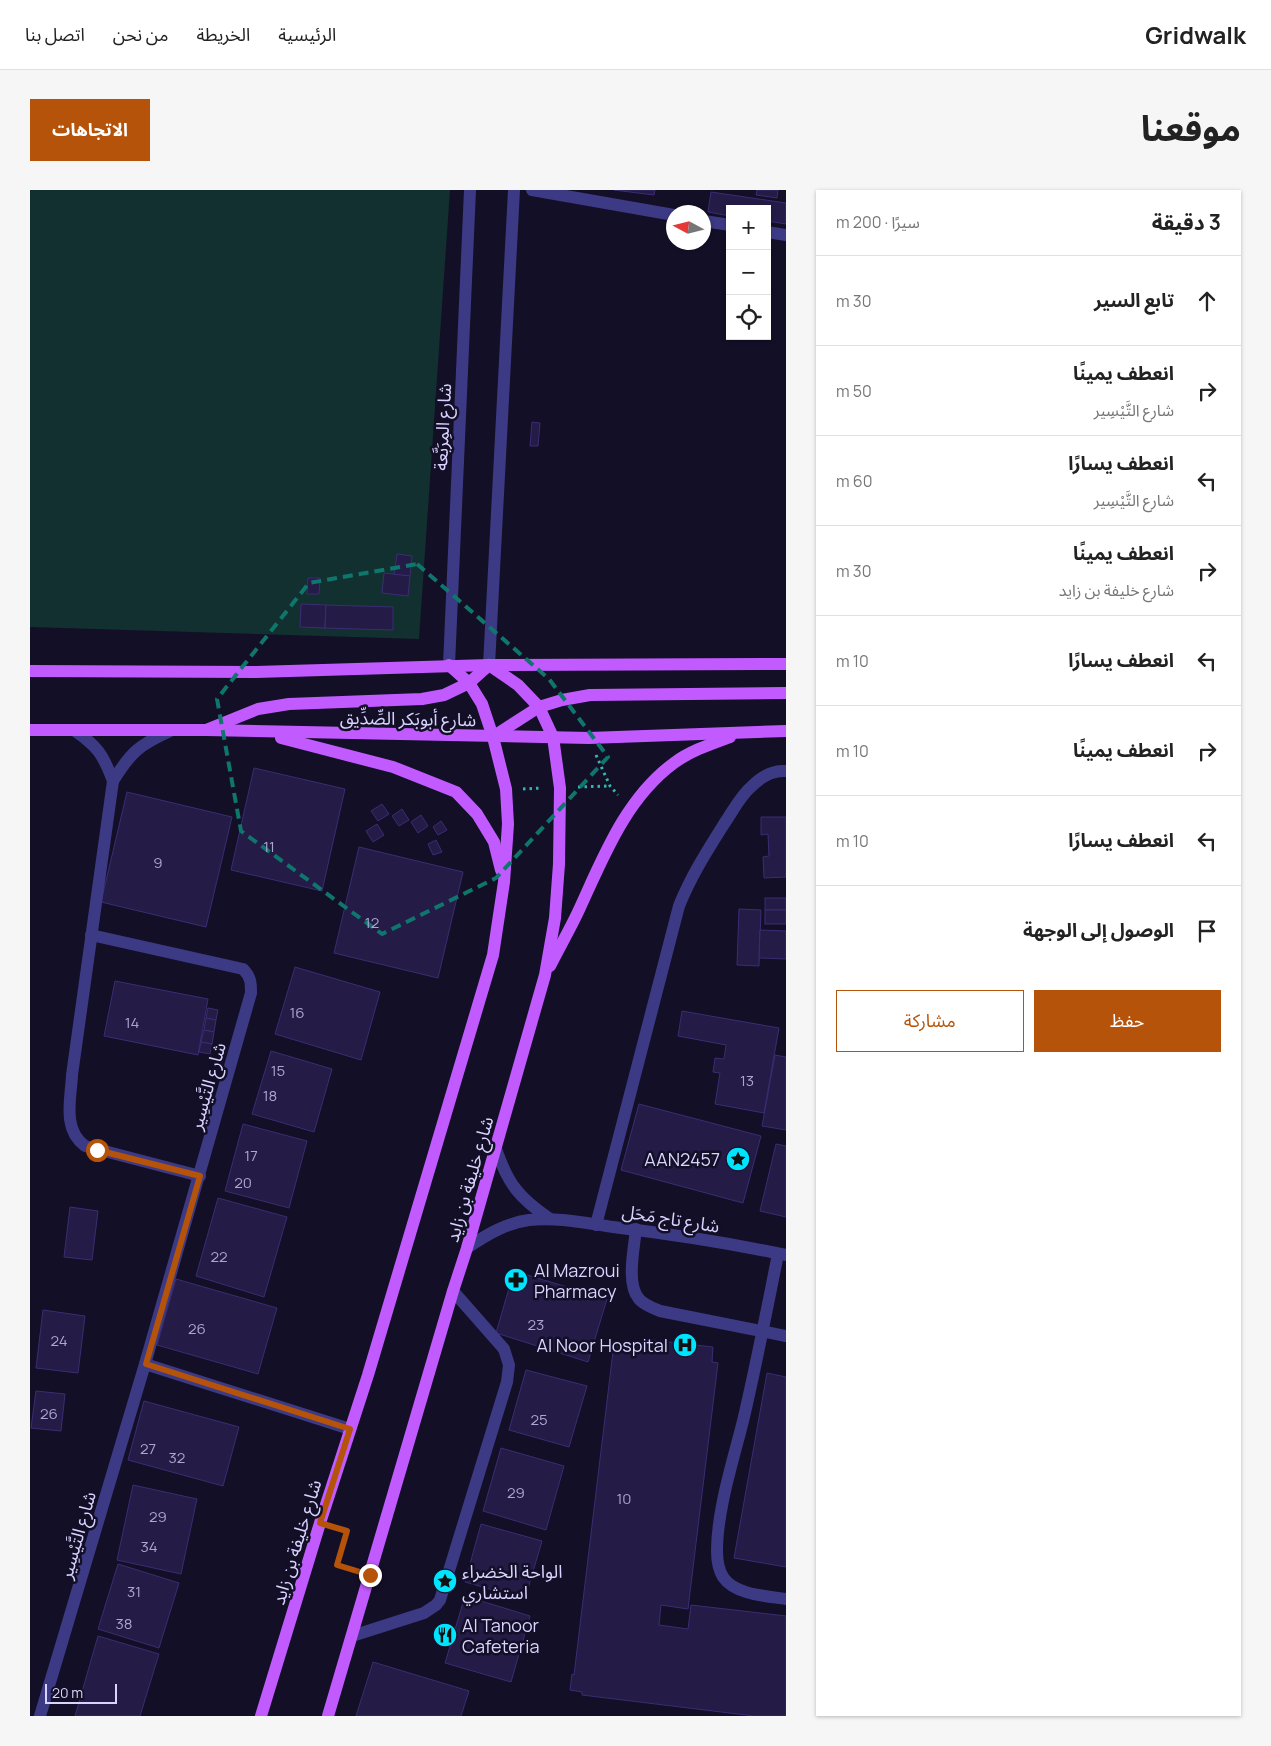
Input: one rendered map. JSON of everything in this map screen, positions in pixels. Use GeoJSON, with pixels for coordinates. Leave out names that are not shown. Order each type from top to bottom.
{"type":"FeatureCollection","features":[{"type":"Feature","properties":{"kind":"main road"},"geometry":{"type":"LineString","coordinates":[[30,671],[256,672],[449,665],[786,664]]}},
{"type":"Feature","properties":{"kind":"main road","name":"شارع خليفة بن زايد"},"geometry":{"type":"LineString","coordinates":[[261,1716],[368,1375],[490,965],[504,882],[508,824],[506,789],[493,737],[482,704],[469,682],[449,665]]}},
{"type":"Feature","properties":{"kind":"main road"},"geometry":{"type":"LineString","coordinates":[[206,730],[258,709],[289,704],[422,699],[444,695],[469,682],[489,665]]}},
{"type":"Feature","properties":{"kind":"main road","name":"شارع خليفة بن زايد"},"geometry":{"type":"LineString","coordinates":[[328,1716],[496,1148],[545,975],[555,918],[559,864],[560,788],[553,737],[539,707],[518,685],[489,665]]}},
{"type":"Feature","properties":{"kind":"main road"},"geometry":{"type":"LineString","coordinates":[[493,737],[539,707],[562,700],[590,695],[786,693]]}},
{"type":"Feature","properties":{"kind":"main road","name":"شارع أبوبَكر الصِّدِّيق"},"geometry":{"type":"LineString","coordinates":[[30,730],[206,730],[589,738],[786,731]]}},
{"type":"Feature","properties":{"kind":"main road"},"geometry":{"type":"LineString","coordinates":[[257,732],[393,767],[456,792],[477,814],[494,842],[504,882]]}},
{"type":"Feature","properties":{"kind":"main road"},"geometry":{"type":"LineString","coordinates":[[545,975],[571,926],[596,870],[629,810],[648,785],[675,762],[700,749],[738,734]]}},
{"type":"Feature","properties":{"kind":"street","name":"شارع المِرَبَّعة"},"geometry":{"type":"LineString","coordinates":[[449,665],[470,190]]}},
{"type":"Feature","properties":{"kind":"street"},"geometry":{"type":"LineString","coordinates":[[489,665],[514,190]]}},
{"type":"Feature","properties":{"kind":"street"},"geometry":{"type":"LineString","coordinates":[[532,190],[666,214]]}},
{"type":"Feature","properties":{"kind":"street"},"geometry":{"type":"LineString","coordinates":[[711,222],[726,224]]}},
{"type":"Feature","properties":{"kind":"street"},"geometry":{"type":"LineString","coordinates":[[771,233],[786,235]]}},
{"type":"Feature","properties":{"kind":"street"},"geometry":{"type":"LineString","coordinates":[[74,730],[92,742],[105,760],[113,781]]}},
{"type":"Feature","properties":{"kind":"street"},"geometry":{"type":"LineString","coordinates":[[170,731],[146,742],[127,759],[113,781],[72,1075],[69,1120],[77,1140],[85,1146],[200,1176]]}},
{"type":"Feature","properties":{"kind":"street"},"geometry":{"type":"LineString","coordinates":[[596,1224],[679,906],[687,886],[737,804],[751,786],[773,771],[786,770]]}},
{"type":"Feature","properties":{"kind":"street","name":"شارع التَّيْسِير"},"geometry":{"type":"LineString","coordinates":[[40,1716],[146,1364],[251,993],[249,975],[243,969],[91,935]]}},
{"type":"Feature","properties":{"kind":"street","name":"شارع تاج مَحَل"},"geometry":{"type":"LineString","coordinates":[[496,1148],[503,1170],[515,1190],[531,1206],[550,1219]]}},
{"type":"Feature","properties":{"kind":"street","name":"شارع تاج مَحَل"},"geometry":{"type":"LineString","coordinates":[[467,1248],[486,1235],[506,1226],[528,1220],[550,1219],[636,1230],[782,1254]]}},
{"type":"Feature","properties":{"kind":"street"},"geometry":{"type":"LineString","coordinates":[[636,1230],[632,1276],[633,1289],[639,1299],[647,1306],[660,1311],[786,1336]]}},
{"type":"Feature","properties":{"kind":"street"},"geometry":{"type":"LineString","coordinates":[[782,1254],[762,1332],[722,1508],[717,1559],[724,1578],[735,1587],[747,1592],[786,1599]]}},
{"type":"Feature","properties":{"kind":"street"},"geometry":{"type":"LineString","coordinates":[[352,1636],[424,1613],[440,1600],[507,1382],[509,1365],[504,1349],[453,1291]]}},
{"type":"Feature","properties":{"kind":"street"},"geometry":{"type":"LineString","coordinates":[[146,1364],[350,1429]]}},
{"type":"Feature","properties":{"kind":"path"},"geometry":{"type":"LineString","coordinates":[[506,789],[610,786]]}},
{"type":"Feature","properties":{"kind":"path"},"geometry":{"type":"LineString","coordinates":[[320,1523],[347,1531],[337,1565],[370,1575]]}},
{"type":"Feature","properties":{"kind":"highlighted area"},"geometry":{"type":"Polygon","coordinates":[[[417,564],[549,679],[608,757],[496,878],[382,934],[241,831],[217,699],[309,583],[417,564]]]}},
{"type":"Feature","properties":{"kind":"green space"},"geometry":{"type":"Polygon","coordinates":[[[30,190],[450,190],[419,639],[30,627],[30,190]]]}},
{"type":"Feature","properties":{"kind":"building"},"geometry":{"type":"Polygon","coordinates":[[[614,190],[655,190],[654,195],[614,190]]]}},
{"type":"Feature","properties":{"kind":"building"},"geometry":{"type":"Polygon","coordinates":[[[757,190],[778,190],[777,198],[756,195],[757,190]]]}},
{"type":"Feature","properties":{"kind":"building"},"geometry":{"type":"Polygon","coordinates":[[[711,192],[786,203],[786,224],[771,222],[771,205],[726,205],[726,215],[711,213],[711,205],[709,205],[711,192]]]}},
{"type":"Feature","properties":{"kind":"building"},"geometry":{"type":"Polygon","coordinates":[[[532,422],[540,423],[538,446],[530,446],[532,422]]]}},
{"type":"Feature","properties":{"kind":"building"},"geometry":{"type":"Polygon","coordinates":[[[397,554],[412,556],[410,576],[394,575],[397,554]]]}},
{"type":"Feature","properties":{"kind":"building"},"geometry":{"type":"Polygon","coordinates":[[[384,573],[410,576],[408,596],[382,593],[384,573]]]}},
{"type":"Feature","properties":{"kind":"building"},"geometry":{"type":"Polygon","coordinates":[[[308,578],[320,578],[319,594],[307,594],[308,578]]]}},
{"type":"Feature","properties":{"kind":"building"},"geometry":{"type":"Polygon","coordinates":[[[301,604],[326,605],[325,628],[300,627],[301,604]]]}},
{"type":"Feature","properties":{"kind":"building"},"geometry":{"type":"Polygon","coordinates":[[[326,605],[393,607],[393,630],[325,628],[326,605]]]}},
{"type":"Feature","properties":{"kind":"building"},"geometry":{"type":"Polygon","coordinates":[[[254,768],[345,789],[322,891],[231,870],[254,768]]]}},
{"type":"Feature","properties":{"kind":"building"},"geometry":{"type":"Polygon","coordinates":[[[127,792],[232,817],[206,927],[101,902],[127,792]]]}},
{"type":"Feature","properties":{"kind":"building"},"geometry":{"type":"Polygon","coordinates":[[[382,804],[389,814],[378,821],[371,811],[382,804]]]}},
{"type":"Feature","properties":{"kind":"building"},"geometry":{"type":"Polygon","coordinates":[[[402,809],[409,820],[399,826],[392,816],[402,809]]]}},
{"type":"Feature","properties":{"kind":"building"},"geometry":{"type":"Polygon","coordinates":[[[421,815],[428,826],[418,833],[411,822],[421,815]]]}},
{"type":"Feature","properties":{"kind":"building"},"geometry":{"type":"Polygon","coordinates":[[[761,817],[786,817],[786,877],[764,878],[763,857],[769,856],[768,834],[761,835],[761,817]]]}},
{"type":"Feature","properties":{"kind":"building"},"geometry":{"type":"Polygon","coordinates":[[[441,821],[447,830],[438,835],[433,827],[441,821]]]}},
{"type":"Feature","properties":{"kind":"building"},"geometry":{"type":"Polygon","coordinates":[[[377,824],[384,835],[373,842],[366,831],[377,824]]]}},
{"type":"Feature","properties":{"kind":"building"},"geometry":{"type":"Polygon","coordinates":[[[436,840],[442,852],[433,855],[428,844],[436,840]]]}},
{"type":"Feature","properties":{"kind":"building"},"geometry":{"type":"Polygon","coordinates":[[[359,847],[463,872],[438,978],[334,953],[359,847]]]}},
{"type":"Feature","properties":{"kind":"building"},"geometry":{"type":"Polygon","coordinates":[[[765,898],[786,898],[786,910],[765,910],[765,898]]]}},
{"type":"Feature","properties":{"kind":"building"},"geometry":{"type":"Polygon","coordinates":[[[739,909],[761,910],[759,966],[737,965],[739,909]]]}},
{"type":"Feature","properties":{"kind":"building"},"geometry":{"type":"Polygon","coordinates":[[[765,910],[786,910],[786,924],[765,924],[765,910]]]}},
{"type":"Feature","properties":{"kind":"building"},"geometry":{"type":"Polygon","coordinates":[[[760,930],[786,931],[786,959],[759,958],[760,930]]]}},
{"type":"Feature","properties":{"kind":"building"},"geometry":{"type":"Polygon","coordinates":[[[295,967],[380,992],[361,1060],[275,1034],[295,967]]]}},
{"type":"Feature","properties":{"kind":"building"},"geometry":{"type":"Polygon","coordinates":[[[115,981],[208,999],[198,1055],[104,1036],[115,981]]]}},
{"type":"Feature","properties":{"kind":"building"},"geometry":{"type":"Polygon","coordinates":[[[208,1008],[218,1010],[216,1020],[206,1018],[208,1008]]]}},
{"type":"Feature","properties":{"kind":"building"},"geometry":{"type":"Polygon","coordinates":[[[682,1011],[779,1028],[764,1113],[715,1104],[720,1073],[713,1072],[715,1058],[724,1059],[726,1045],[678,1036],[682,1011]]]}},
{"type":"Feature","properties":{"kind":"building"},"geometry":{"type":"Polygon","coordinates":[[[206,1018],[216,1020],[214,1032],[204,1030],[206,1018]]]}},
{"type":"Feature","properties":{"kind":"building"},"geometry":{"type":"Polygon","coordinates":[[[204,1030],[214,1032],[212,1044],[201,1042],[204,1030]]]}},
{"type":"Feature","properties":{"kind":"building"},"geometry":{"type":"Polygon","coordinates":[[[201,1042],[212,1044],[210,1054],[199,1052],[201,1042]]]}},
{"type":"Feature","properties":{"kind":"building"},"geometry":{"type":"Polygon","coordinates":[[[271,1051],[332,1069],[314,1132],[252,1114],[271,1051]]]}},
{"type":"Feature","properties":{"kind":"building"},"geometry":{"type":"Polygon","coordinates":[[[775,1055],[786,1057],[786,1130],[762,1126],[775,1055]]]}},
{"type":"Feature","properties":{"kind":"building"},"geometry":{"type":"Polygon","coordinates":[[[639,1104],[761,1136],[743,1203],[621,1170],[639,1104]]]}},
{"type":"Feature","properties":{"kind":"building"},"geometry":{"type":"Polygon","coordinates":[[[243,1124],[307,1141],[289,1208],[225,1191],[243,1124]]]}},
{"type":"Feature","properties":{"kind":"building"},"geometry":{"type":"Polygon","coordinates":[[[776,1144],[786,1146],[786,1217],[760,1211],[776,1144]]]}},
{"type":"Feature","properties":{"kind":"building"},"geometry":{"type":"Polygon","coordinates":[[[218,1198],[287,1217],[264,1297],[196,1276],[218,1198]]]}},
{"type":"Feature","properties":{"kind":"building"},"geometry":{"type":"Polygon","coordinates":[[[70,1207],[98,1211],[92,1260],[64,1257],[70,1207]]]}},
{"type":"Feature","properties":{"kind":"building"},"geometry":{"type":"Polygon","coordinates":[[[514,1271],[607,1299],[588,1362],[496,1333],[514,1271]]]}},
{"type":"Feature","properties":{"kind":"building"},"geometry":{"type":"Polygon","coordinates":[[[176,1279],[277,1308],[258,1374],[157,1345],[176,1279]]]}},
{"type":"Feature","properties":{"kind":"building"},"geometry":{"type":"Polygon","coordinates":[[[43,1310],[85,1316],[78,1373],[36,1368],[43,1310]]]}},
{"type":"Feature","properties":{"kind":"building"},"geometry":{"type":"Polygon","coordinates":[[[652,1340],[713,1347],[712,1362],[718,1363],[688,1609],[661,1605],[659,1625],[688,1629],[691,1605],[786,1616],[786,1716],[754,1716],[582,1695],[582,1692],[570,1690],[572,1674],[574,1675],[614,1343],[651,1347],[652,1340]]]}},
{"type":"Feature","properties":{"kind":"building"},"geometry":{"type":"Polygon","coordinates":[[[526,1370],[587,1386],[569,1447],[509,1430],[526,1370]]]}},
{"type":"Feature","properties":{"kind":"building"},"geometry":{"type":"Polygon","coordinates":[[[767,1373],[786,1377],[786,1567],[734,1558],[767,1373]]]}},
{"type":"Feature","properties":{"kind":"building"},"geometry":{"type":"Polygon","coordinates":[[[36,1391],[65,1394],[61,1431],[31,1428],[36,1391]]]}},
{"type":"Feature","properties":{"kind":"building"},"geometry":{"type":"Polygon","coordinates":[[[144,1401],[239,1427],[223,1486],[128,1460],[144,1401]]]}},
{"type":"Feature","properties":{"kind":"building"},"geometry":{"type":"Polygon","coordinates":[[[501,1448],[564,1466],[546,1530],[483,1511],[501,1448]]]}},
{"type":"Feature","properties":{"kind":"building"},"geometry":{"type":"Polygon","coordinates":[[[133,1485],[197,1499],[181,1574],[117,1560],[133,1485]]]}},
{"type":"Feature","properties":{"kind":"building"},"geometry":{"type":"Polygon","coordinates":[[[481,1524],[542,1541],[525,1599],[465,1582],[481,1524]]]}},
{"type":"Feature","properties":{"kind":"building"},"geometry":{"type":"Polygon","coordinates":[[[118,1564],[179,1583],[159,1648],[98,1629],[118,1564]]]}},
{"type":"Feature","properties":{"kind":"building"},"geometry":{"type":"Polygon","coordinates":[[[465,1596],[530,1616],[511,1682],[445,1663],[465,1596]]]}},
{"type":"Feature","properties":{"kind":"building"},"geometry":{"type":"Polygon","coordinates":[[[98,1636],[159,1654],[140,1716],[75,1716],[98,1636]]]}},
{"type":"Feature","properties":{"kind":"building"},"geometry":{"type":"Polygon","coordinates":[[[373,1662],[469,1691],[461,1716],[356,1716],[373,1662]]]}},
{"type":"Feature","properties":{"kind":"place","name":"AAN2457"},"geometry":{"type":"Point","coordinates":[738,1159]}},
{"type":"Feature","properties":{"kind":"place","name":"Al Mazroui Pharmacy"},"geometry":{"type":"Point","coordinates":[516,1280]}},
{"type":"Feature","properties":{"kind":"place","name":"Al Noor Hospital"},"geometry":{"type":"Point","coordinates":[685,1345]}},
{"type":"Feature","properties":{"kind":"place","name":"الواحة الخضراء استشاري"},"geometry":{"type":"Point","coordinates":[445,1581]}},
{"type":"Feature","properties":{"kind":"place","name":"Al Tanoor Cafeteria"},"geometry":{"type":"Point","coordinates":[445,1635]}},
{"type":"Feature","properties":{"kind":"route"},"geometry":{"type":"LineString","coordinates":[[97,1150],[200,1176],[146,1364],[350,1429],[320,1523],[347,1531],[337,1565],[370,1575]]}}]}
